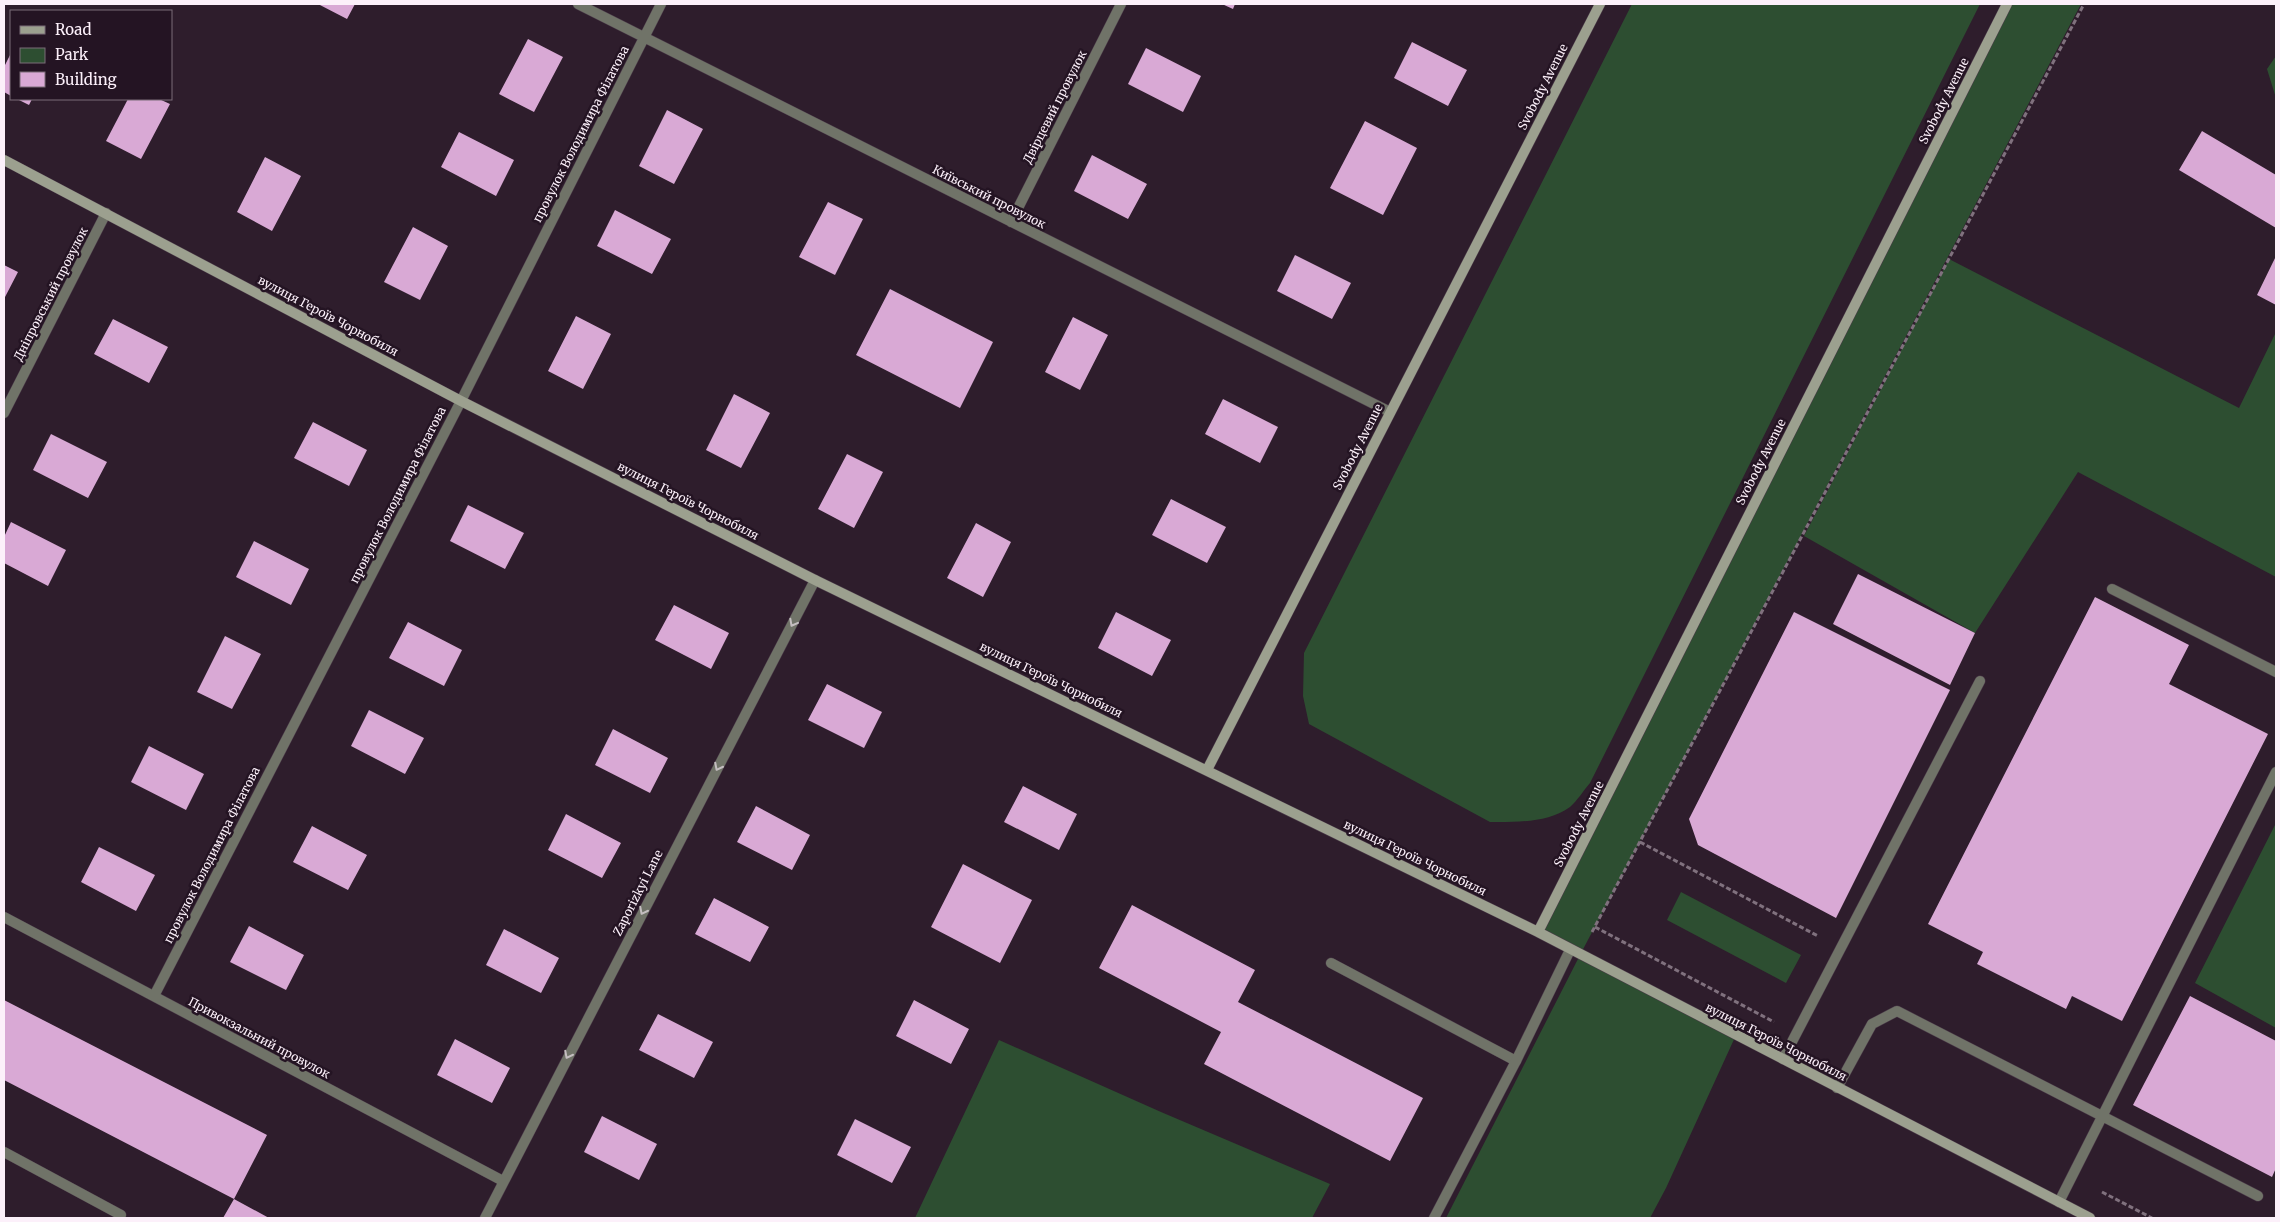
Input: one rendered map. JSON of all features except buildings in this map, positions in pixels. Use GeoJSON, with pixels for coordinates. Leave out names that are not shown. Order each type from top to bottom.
{"type":"FeatureCollection","features":[{"type":"Feature","properties":{"kind":"street","name":"Київський провулок"},"geometry":{"type":"LineString","coordinates":[[578,4],[1390,412]]}},
{"type":"Feature","properties":{"kind":"street","name":"провулок Володимира Філатова"},"geometry":{"type":"LineString","coordinates":[[154,996],[460,401],[661,4]]}},
{"type":"Feature","properties":{"kind":"street","name":"Двірцевий провулок"},"geometry":{"type":"LineString","coordinates":[[1011,222],[1121,4]]}},
{"type":"Feature","properties":{"kind":"street","name":"Svobody Avenue"},"geometry":{"type":"LineString","coordinates":[[1207,770],[1600,4]]}},
{"type":"Feature","properties":{"kind":"street","name":"Svobody Avenue"},"geometry":{"type":"LineString","coordinates":[[1538,932],[2007,4]]}},
{"type":"Feature","properties":{"kind":"street","name":"вулиця Героїв Чорнобиля"},"geometry":{"type":"LineString","coordinates":[[4,160],[460,401],[815,580],[1538,932],[2090,1218]]}},
{"type":"Feature","properties":{"kind":"street","name":"Дніпровський провулок"},"geometry":{"type":"LineString","coordinates":[[4,413],[106,213]]}},
{"type":"Feature","properties":{"kind":"street","name":"Zaporizkyi Lane"},"geometry":{"type":"LineString","coordinates":[[485,1218],[502,1180],[815,580]]}},
{"type":"Feature","properties":{"kind":"street"},"geometry":{"type":"LineString","coordinates":[[2112,589],[2276,672]]}},
{"type":"Feature","properties":{"kind":"street"},"geometry":{"type":"LineString","coordinates":[[1783,1060],[1980,681]]}},
{"type":"Feature","properties":{"kind":"street"},"geometry":{"type":"LineString","coordinates":[[2059,1202],[2276,772]]}},
{"type":"Feature","properties":{"kind":"street","name":"Привокзальний провулок"},"geometry":{"type":"LineString","coordinates":[[4,917],[502,1180]]}},
{"type":"Feature","properties":{"kind":"street"},"geometry":{"type":"LineString","coordinates":[[1434,1218],[1516,1061],[1570,950]]}},
{"type":"Feature","properties":{"kind":"street"},"geometry":{"type":"LineString","coordinates":[[1331,963],[1516,1061]]}},
{"type":"Feature","properties":{"kind":"street"},"geometry":{"type":"LineString","coordinates":[[1837,1088],[1872,1024],[1897,1010],[2258,1196]]}},
{"type":"Feature","properties":{"kind":"street"},"geometry":{"type":"LineString","coordinates":[[4,1152],[121,1215],[119,1218]]}},
{"type":"Feature","properties":{"kind":"path"},"geometry":{"type":"LineString","coordinates":[[1580,955],[2084,4]]}},
{"type":"Feature","properties":{"kind":"path"},"geometry":{"type":"LineString","coordinates":[[1640,842],[1824,940]]}},
{"type":"Feature","properties":{"kind":"green space"},"geometry":{"type":"Polygon","coordinates":[[[1632,4],[1980,4],[1590,783],[1570,807],[1552,816],[1532,821],[1490,822],[1309,724],[1303,696],[1304,653],[1632,4]]]}},
{"type":"Feature","properties":{"kind":"green space"},"geometry":{"type":"Polygon","coordinates":[[[2011,4],[2081,4],[1580,955],[1538,932],[2011,4]]]}},
{"type":"Feature","properties":{"kind":"green space"},"geometry":{"type":"Polygon","coordinates":[[[2276,56],[2276,98],[2267,69],[2276,56]]]}},
{"type":"Feature","properties":{"kind":"green space"},"geometry":{"type":"Polygon","coordinates":[[[1949,259],[2239,408],[2276,332],[2276,577],[2078,472],[1975,633],[1804,536],[1949,259]]]}},
{"type":"Feature","properties":{"kind":"green space"},"geometry":{"type":"Polygon","coordinates":[[[2276,823],[2276,1028],[2195,983],[2276,823]]]}},
{"type":"Feature","properties":{"kind":"green space"},"geometry":{"type":"Polygon","coordinates":[[[1681,892],[1801,955],[1786,983],[1667,920],[1681,892]]]}},
{"type":"Feature","properties":{"kind":"green space"},"geometry":{"type":"Polygon","coordinates":[[[1580,955],[1736,1035],[1666,1188],[1650,1218],[1446,1218],[1580,955]]]}},
{"type":"Feature","properties":{"kind":"green space"},"geometry":{"type":"Polygon","coordinates":[[[999,1040],[1330,1184],[1312,1218],[915,1218],[999,1040]]]}}]}
